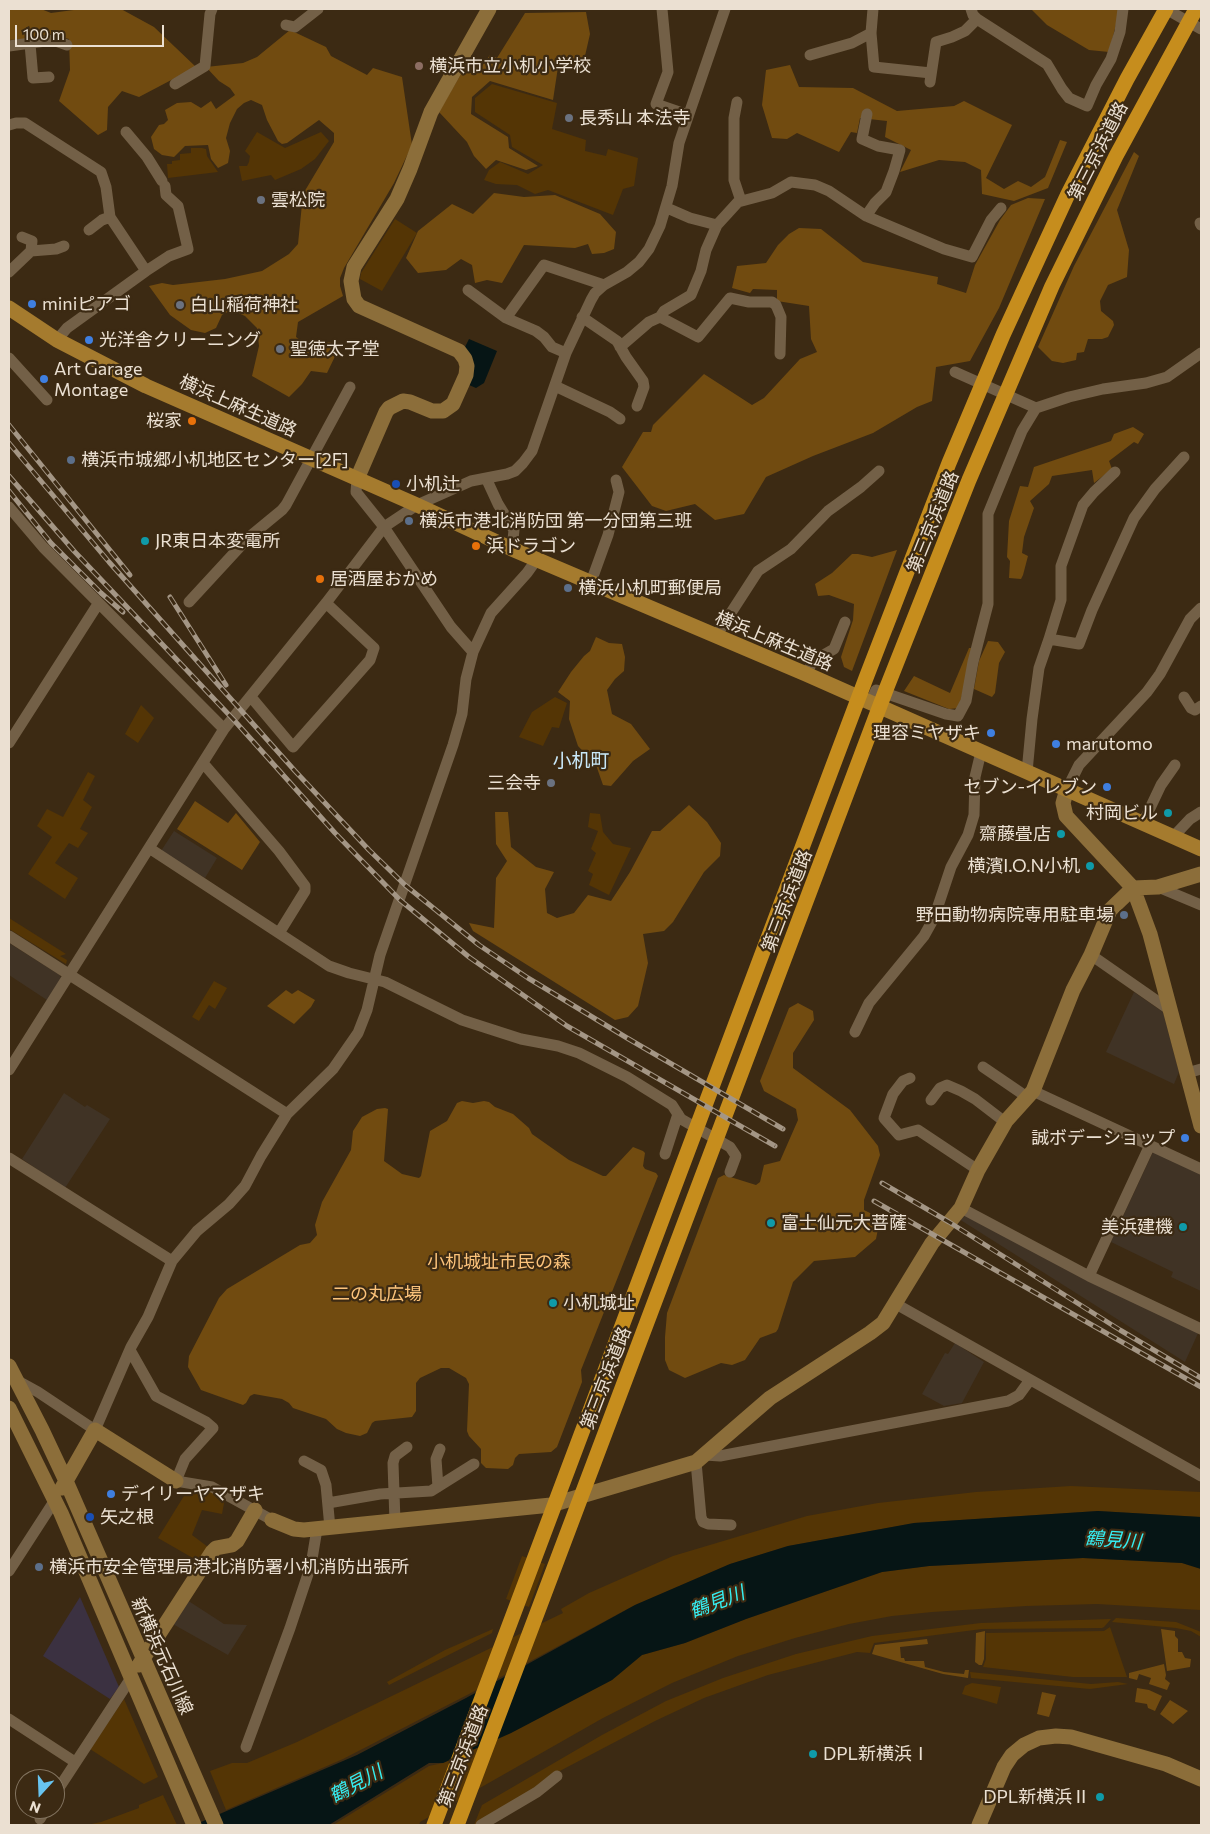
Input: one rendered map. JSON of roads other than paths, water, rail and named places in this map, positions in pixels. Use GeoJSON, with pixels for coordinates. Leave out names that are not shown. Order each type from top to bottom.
{"type":"FeatureCollection","features":[{"type":"Feature","properties":{"kind":"highway","name":"第三京浜道路"},"geometry":{"type":"LineString","coordinates":[[434,1825],[866,678],[949,463],[1003,335],[1068,194],[1166,9]]}},
{"type":"Feature","properties":{"kind":"highway","name":"第三京浜道路"},"geometry":{"type":"LineString","coordinates":[[457,1825],[887,687],[970,480],[1052,286],[1116,156],[1196,9]]}},
{"type":"Feature","properties":{"kind":"main road","name":"横浜上麻生道路"},"geometry":{"type":"LineString","coordinates":[[9,308],[57,340],[146,386],[311,460],[357,478],[512,549],[806,674],[870,704],[1201,849]]}},
{"type":"Feature","properties":{"kind":"street"},"geometry":{"type":"LineString","coordinates":[[175,84],[205,66],[212,9]]}},
{"type":"Feature","properties":{"kind":"street"},"geometry":{"type":"LineString","coordinates":[[286,25],[294,27],[318,9]]}},
{"type":"Feature","properties":{"kind":"street"},"geometry":{"type":"LineString","coordinates":[[473,652],[452,627],[384,528],[356,492],[357,478],[389,408],[403,401],[432,411],[443,411],[453,404],[466,375],[467,366],[465,359],[459,351],[359,306],[354,299],[351,281],[354,267],[397,200],[431,112],[489,9]]}},
{"type":"Feature","properties":{"kind":"street"},"geometry":{"type":"LineString","coordinates":[[662,9],[668,72],[656,104],[688,115]]}},
{"type":"Feature","properties":{"kind":"street"},"geometry":{"type":"LineString","coordinates":[[9,1070],[224,729],[384,528],[417,505],[471,481],[514,471],[532,451],[566,354],[595,293],[640,262],[649,249],[667,208],[679,144],[725,9]]}},
{"type":"Feature","properties":{"kind":"street"},"geometry":{"type":"LineString","coordinates":[[873,9],[874,66],[931,77],[936,42],[965,30],[974,14],[1047,64],[1069,98],[1087,106],[1110,59],[1120,32],[1123,9]]}},
{"type":"Feature","properties":{"kind":"street"},"geometry":{"type":"LineString","coordinates":[[1166,9],[1201,29]]}},
{"type":"Feature","properties":{"kind":"street"},"geometry":{"type":"LineString","coordinates":[[810,55],[852,43],[872,33]]}},
{"type":"Feature","properties":{"kind":"street"},"geometry":{"type":"LineString","coordinates":[[9,46],[53,40],[67,44]]}},
{"type":"Feature","properties":{"kind":"street"},"geometry":{"type":"LineString","coordinates":[[30,44],[33,78],[49,77]]}},
{"type":"Feature","properties":{"kind":"street"},"geometry":{"type":"LineString","coordinates":[[737,102],[734,118],[734,180],[741,201]]}},
{"type":"Feature","properties":{"kind":"street"},"geometry":{"type":"LineString","coordinates":[[866,216],[886,192],[900,150],[878,146],[862,139],[867,114]]}},
{"type":"Feature","properties":{"kind":"street"},"geometry":{"type":"LineString","coordinates":[[9,125],[25,123],[102,169],[110,217],[146,270]]}},
{"type":"Feature","properties":{"kind":"street"},"geometry":{"type":"LineString","coordinates":[[57,340],[67,328],[146,270],[169,256],[188,248],[178,206],[166,195],[164,183],[148,157],[126,132]]}},
{"type":"Feature","properties":{"kind":"street"},"geometry":{"type":"LineString","coordinates":[[620,347],[649,322],[660,317],[664,311],[691,295],[717,224],[738,202],[772,192],[791,182],[815,185],[829,191],[866,216],[944,249],[972,257],[991,220],[1001,208]]}},
{"type":"Feature","properties":{"kind":"street"},"geometry":{"type":"LineString","coordinates":[[667,208],[690,218],[717,224]]}},
{"type":"Feature","properties":{"kind":"street"},"geometry":{"type":"LineString","coordinates":[[89,230],[102,220],[110,217]]}},
{"type":"Feature","properties":{"kind":"street"},"geometry":{"type":"LineString","coordinates":[[22,237],[32,241],[31,251]]}},
{"type":"Feature","properties":{"kind":"street"},"geometry":{"type":"LineString","coordinates":[[9,272],[31,251],[56,249],[64,246]]}},
{"type":"Feature","properties":{"kind":"street"},"geometry":{"type":"LineString","coordinates":[[506,318],[544,265],[604,285]]}},
{"type":"Feature","properties":{"kind":"street"},"geometry":{"type":"LineString","coordinates":[[468,290],[506,318],[536,331],[552,347],[566,354]]}},
{"type":"Feature","properties":{"kind":"street"},"geometry":{"type":"LineString","coordinates":[[660,317],[698,337],[730,298],[749,302],[772,302],[776,305],[781,317],[780,354]]}},
{"type":"Feature","properties":{"kind":"street"},"geometry":{"type":"LineString","coordinates":[[582,318],[617,341],[643,381],[644,387],[637,406]]}},
{"type":"Feature","properties":{"kind":"street"},"geometry":{"type":"LineString","coordinates":[[955,372],[1031,406],[1167,377],[1201,353]]}},
{"type":"Feature","properties":{"kind":"street"},"geometry":{"type":"LineString","coordinates":[[9,358],[48,400]]}},
{"type":"Feature","properties":{"kind":"street"},"geometry":{"type":"LineString","coordinates":[[555,386],[610,412],[620,419]]}},
{"type":"Feature","properties":{"kind":"street"},"geometry":{"type":"LineString","coordinates":[[189,602],[248,538],[282,510],[350,387]]}},
{"type":"Feature","properties":{"kind":"street"},"geometry":{"type":"LineString","coordinates":[[870,704],[876,690],[946,714],[958,716],[966,701],[973,662],[988,604],[988,514],[1031,406]]}},
{"type":"Feature","properties":{"kind":"street"},"geometry":{"type":"LineString","coordinates":[[1049,639],[1079,644],[1092,610],[1134,518],[1155,489],[1184,458]]}},
{"type":"Feature","properties":{"kind":"street"},"geometry":{"type":"LineString","coordinates":[[716,636],[758,571],[791,549],[828,511],[879,471]]}},
{"type":"Feature","properties":{"kind":"street"},"geometry":{"type":"LineString","coordinates":[[1027,772],[1032,719],[1040,668],[1061,600],[1061,566],[1083,505],[1115,472]]}},
{"type":"Feature","properties":{"kind":"street"},"geometry":{"type":"LineString","coordinates":[[486,478],[498,504],[514,530],[512,549]]}},
{"type":"Feature","properties":{"kind":"street"},"geometry":{"type":"LineString","coordinates":[[591,582],[608,535],[619,492],[616,480]]}},
{"type":"Feature","properties":{"kind":"street"},"geometry":{"type":"LineString","coordinates":[[9,507],[43,547],[98,604],[224,729]]}},
{"type":"Feature","properties":{"kind":"street"},"geometry":{"type":"LineString","coordinates":[[9,1571],[55,1500],[95,1430],[138,1332],[148,1317],[172,1261],[197,1230],[229,1204],[245,1186],[287,1114],[333,1069],[358,1033],[368,1010],[380,955],[458,729],[462,714],[466,679],[473,652],[492,612],[528,573],[537,559]]}},
{"type":"Feature","properties":{"kind":"street"},"geometry":{"type":"LineString","coordinates":[[251,697],[293,747],[370,660],[374,648],[326,603]]}},
{"type":"Feature","properties":{"kind":"street"},"geometry":{"type":"LineString","coordinates":[[9,743],[98,604]]}},
{"type":"Feature","properties":{"kind":"street"},"geometry":{"type":"LineString","coordinates":[[1201,608],[1190,619],[1160,674],[1147,692],[1079,766],[1062,802],[1066,816],[1133,888],[1150,934],[1170,1010],[1194,1071],[1201,1126]]}},
{"type":"Feature","properties":{"kind":"street"},"geometry":{"type":"LineString","coordinates":[[806,674],[813,661],[834,649],[845,622]]}},
{"type":"Feature","properties":{"kind":"street"},"geometry":{"type":"LineString","coordinates":[[1184,696],[1191,708],[1195,710],[1201,706]]}},
{"type":"Feature","properties":{"kind":"street"},"geometry":{"type":"LineString","coordinates":[[855,1032],[869,1003],[924,936],[934,918],[950,867],[968,835],[974,815],[975,777],[982,752]]}},
{"type":"Feature","properties":{"kind":"street"},"geometry":{"type":"LineString","coordinates":[[203,763],[279,851],[305,886],[305,891],[279,933]]}},
{"type":"Feature","properties":{"kind":"street"},"geometry":{"type":"LineString","coordinates":[[1143,823],[1161,785],[1175,765]]}},
{"type":"Feature","properties":{"kind":"street"},"geometry":{"type":"LineString","coordinates":[[1174,836],[1190,819],[1201,812]]}},
{"type":"Feature","properties":{"kind":"street"},"geometry":{"type":"LineString","coordinates":[[149,848],[329,966],[349,973],[376,978],[462,1020],[521,1039],[537,1041],[579,1053],[642,1086],[672,1105],[681,1119],[730,1147],[736,1156],[730,1172]]}},
{"type":"Feature","properties":{"kind":"street"},"geometry":{"type":"LineString","coordinates":[[700,1458],[770,1398],[870,1333],[882,1323],[896,1304],[932,1243],[960,1208],[1004,1122],[1030,1094],[1073,990],[1091,955],[1110,910],[1133,888],[1158,887],[1201,874]]}},
{"type":"Feature","properties":{"kind":"street"},"geometry":{"type":"LineString","coordinates":[[1158,887],[1201,905]]}},
{"type":"Feature","properties":{"kind":"street"},"geometry":{"type":"LineString","coordinates":[[9,936],[287,1114]]}},
{"type":"Feature","properties":{"kind":"street"},"geometry":{"type":"LineString","coordinates":[[1091,955],[1170,1010]]}},
{"type":"Feature","properties":{"kind":"street"},"geometry":{"type":"LineString","coordinates":[[983,1067],[1030,1094],[1201,1169]]}},
{"type":"Feature","properties":{"kind":"street"},"geometry":{"type":"LineString","coordinates":[[910,1078],[903,1081],[893,1094],[884,1118],[899,1135],[918,1130],[978,1170]]}},
{"type":"Feature","properties":{"kind":"street"},"geometry":{"type":"LineString","coordinates":[[931,1100],[940,1088],[947,1086],[961,1091],[1004,1122]]}},
{"type":"Feature","properties":{"kind":"street"},"geometry":{"type":"LineString","coordinates":[[665,1154],[678,1114]]}},
{"type":"Feature","properties":{"kind":"street"},"geometry":{"type":"LineString","coordinates":[[1089,1276],[1150,1145]]}},
{"type":"Feature","properties":{"kind":"street"},"geometry":{"type":"LineString","coordinates":[[9,1158],[172,1261]]}},
{"type":"Feature","properties":{"kind":"street"},"geometry":{"type":"LineString","coordinates":[[960,1208],[1089,1276],[1201,1329]]}},
{"type":"Feature","properties":{"kind":"street"},"geometry":{"type":"LineString","coordinates":[[896,1304],[1201,1476]]}},
{"type":"Feature","properties":{"kind":"street"},"geometry":{"type":"LineString","coordinates":[[130,1350],[156,1396],[206,1422],[213,1428],[184,1458],[176,1481]]}},
{"type":"Feature","properties":{"kind":"street","name":"新横浜元石川線"},"geometry":{"type":"LineString","coordinates":[[9,1366],[66,1481],[216,1825]]}},
{"type":"Feature","properties":{"kind":"street"},"geometry":{"type":"LineString","coordinates":[[18,1381],[176,1481],[212,1487],[272,1520],[294,1529],[304,1530],[552,1505],[700,1458],[720,1456],[1008,1401],[1019,1396],[1030,1380]]}},
{"type":"Feature","properties":{"kind":"street","name":"新横浜元石川線"},"geometry":{"type":"LineString","coordinates":[[9,1408],[55,1500],[194,1825]]}},
{"type":"Feature","properties":{"kind":"street"},"geometry":{"type":"LineString","coordinates":[[395,1522],[392,1463],[395,1456],[407,1447]]}},
{"type":"Feature","properties":{"kind":"street"},"geometry":{"type":"LineString","coordinates":[[438,1487],[436,1459],[440,1449]]}},
{"type":"Feature","properties":{"kind":"street"},"geometry":{"type":"LineString","coordinates":[[700,1458],[701,1517],[703,1522],[731,1525]]}},
{"type":"Feature","properties":{"kind":"street"},"geometry":{"type":"LineString","coordinates":[[246,1747],[324,1529],[328,1503],[326,1485],[321,1470],[304,1461]]}},
{"type":"Feature","properties":{"kind":"street"},"geometry":{"type":"LineString","coordinates":[[328,1503],[393,1493],[432,1491],[474,1464]]}},
{"type":"Feature","properties":{"kind":"street"},"geometry":{"type":"LineString","coordinates":[[65,1778],[212,1552],[216,1548],[232,1546],[237,1541],[255,1510]]}},
{"type":"Feature","properties":{"kind":"street"},"geometry":{"type":"LineString","coordinates":[[9,1719],[75,1762]]}},
{"type":"Feature","properties":{"kind":"street"},"geometry":{"type":"LineString","coordinates":[[979,1825],[1004,1767],[1018,1750],[1039,1738],[1071,1737],[1166,1764],[1201,1779]]}},
{"type":"Feature","properties":{"kind":"street"},"geometry":{"type":"LineString","coordinates":[[481,1825],[537,1792],[557,1776]]}},
{"type":"Feature","properties":{"kind":"water"},"geometry":{"type":"Polygon","coordinates":[[[469,339],[497,351],[484,383],[476,388],[469,385],[465,347],[469,339]]]}},
{"type":"Feature","properties":{"kind":"water","name":"鶴見川"},"geometry":{"type":"Polygon","coordinates":[[[1098,1511],[1201,1517],[1201,1569],[1182,1563],[1083,1558],[929,1566],[882,1572],[746,1619],[685,1643],[642,1655],[612,1680],[511,1733],[443,1763],[429,1763],[329,1825],[194,1825],[357,1755],[466,1698],[635,1605],[730,1564],[788,1546],[914,1523],[1098,1511]]]}},
{"type":"Feature","properties":{"kind":"railway"},"geometry":{"type":"LineString","coordinates":[[9,425],[130,575]]}},
{"type":"Feature","properties":{"kind":"railway"},"geometry":{"type":"LineString","coordinates":[[9,443],[109,562],[295,771],[369,850],[405,885],[479,945],[528,978],[783,1129]]}},
{"type":"Feature","properties":{"kind":"railway"},"geometry":{"type":"LineString","coordinates":[[9,476],[74,551],[233,719],[335,833],[400,900],[469,957],[567,1026],[775,1146]]}},
{"type":"Feature","properties":{"kind":"railway"},"geometry":{"type":"LineString","coordinates":[[9,491],[51,543],[101,593],[123,612]]}},
{"type":"Feature","properties":{"kind":"railway"},"geometry":{"type":"LineString","coordinates":[[170,597],[226,685]]}},
{"type":"Feature","properties":{"kind":"railway"},"geometry":{"type":"LineString","coordinates":[[882,1183],[949,1222],[1120,1330],[1201,1378]]}},
{"type":"Feature","properties":{"kind":"railway"},"geometry":{"type":"LineString","coordinates":[[874,1201],[1201,1387]]}},
{"type":"Feature","properties":{"kind":"place","name":"横浜市立小机小学校"},"geometry":{"type":"Point","coordinates":[419,66]}},
{"type":"Feature","properties":{"kind":"place","name":"長秀山 本法寺"},"geometry":{"type":"Point","coordinates":[569,118]}},
{"type":"Feature","properties":{"kind":"place","name":"雲松院"},"geometry":{"type":"Point","coordinates":[261,200]}},
{"type":"Feature","properties":{"kind":"place","name":"miniピアゴ"},"geometry":{"type":"Point","coordinates":[32,304]}},
{"type":"Feature","properties":{"kind":"place","name":"白山稲荷神社"},"geometry":{"type":"Point","coordinates":[180,305]}},
{"type":"Feature","properties":{"kind":"place","name":"光洋舎クリーニング"},"geometry":{"type":"Point","coordinates":[89,340]}},
{"type":"Feature","properties":{"kind":"place","name":"聖徳太子堂"},"geometry":{"type":"Point","coordinates":[280,349]}},
{"type":"Feature","properties":{"kind":"place","name":"Art Garage Montage"},"geometry":{"type":"Point","coordinates":[44,379]}},
{"type":"Feature","properties":{"kind":"place","name":"桜家"},"geometry":{"type":"Point","coordinates":[192,421]}},
{"type":"Feature","properties":{"kind":"place","name":"横浜市城郷小机地区センター[2F]"},"geometry":{"type":"Point","coordinates":[71,460]}},
{"type":"Feature","properties":{"kind":"place","name":"小机辻"},"geometry":{"type":"Point","coordinates":[396,484]}},
{"type":"Feature","properties":{"kind":"place","name":"横浜市港北消防団 第一分団第三班"},"geometry":{"type":"Point","coordinates":[409,521]}},
{"type":"Feature","properties":{"kind":"place","name":"JR東日本変電所"},"geometry":{"type":"Point","coordinates":[145,541]}},
{"type":"Feature","properties":{"kind":"place","name":"浜ドラゴン"},"geometry":{"type":"Point","coordinates":[476,546]}},
{"type":"Feature","properties":{"kind":"place","name":"居酒屋おかめ"},"geometry":{"type":"Point","coordinates":[320,579]}},
{"type":"Feature","properties":{"kind":"place","name":"横浜小机町郵便局"},"geometry":{"type":"Point","coordinates":[568,588]}},
{"type":"Feature","properties":{"kind":"place","name":"理容ミヤザキ"},"geometry":{"type":"Point","coordinates":[991,733]}},
{"type":"Feature","properties":{"kind":"place","name":"marutomo"},"geometry":{"type":"Point","coordinates":[1056,744]}},
{"type":"Feature","properties":{"kind":"place","name":"三会寺"},"geometry":{"type":"Point","coordinates":[551,783]}},
{"type":"Feature","properties":{"kind":"place","name":"セブン-イレブン"},"geometry":{"type":"Point","coordinates":[1107,787]}},
{"type":"Feature","properties":{"kind":"place","name":"村岡ビル"},"geometry":{"type":"Point","coordinates":[1168,813]}},
{"type":"Feature","properties":{"kind":"place","name":"齋藤畳店"},"geometry":{"type":"Point","coordinates":[1061,834]}},
{"type":"Feature","properties":{"kind":"place","name":"横濱I.O.N小机"},"geometry":{"type":"Point","coordinates":[1090,866]}},
{"type":"Feature","properties":{"kind":"place","name":"野田動物病院専用駐車場"},"geometry":{"type":"Point","coordinates":[1124,915]}},
{"type":"Feature","properties":{"kind":"place","name":"誠ボデーショップ"},"geometry":{"type":"Point","coordinates":[1185,1138]}},
{"type":"Feature","properties":{"kind":"place","name":"富士仙元大菩薩"},"geometry":{"type":"Point","coordinates":[771,1223]}},
{"type":"Feature","properties":{"kind":"place","name":"美浜建機"},"geometry":{"type":"Point","coordinates":[1183,1227]}},
{"type":"Feature","properties":{"kind":"place","name":"小机城址"},"geometry":{"type":"Point","coordinates":[553,1303]}},
{"type":"Feature","properties":{"kind":"place","name":"デイリーヤマザキ"},"geometry":{"type":"Point","coordinates":[111,1494]}},
{"type":"Feature","properties":{"kind":"place","name":"矢之根"},"geometry":{"type":"Point","coordinates":[90,1517]}},
{"type":"Feature","properties":{"kind":"place","name":"横浜市安全管理局港北消防署小机消防出張所"},"geometry":{"type":"Point","coordinates":[39,1567]}},
{"type":"Feature","properties":{"kind":"place","name":"DPL新横浜Ⅰ"},"geometry":{"type":"Point","coordinates":[813,1754]}},
{"type":"Feature","properties":{"kind":"place","name":"DPL新横浜Ⅱ"},"geometry":{"type":"Point","coordinates":[1100,1797]}},
{"type":"Feature","properties":{"kind":"district","name":"小机町"},"geometry":{"type":"Point","coordinates":[581,761]}},
{"type":"Feature","properties":{"kind":"park label","name":"小机城址市民の森"},"geometry":{"type":"Point","coordinates":[499,1262]}},
{"type":"Feature","properties":{"kind":"park label","name":"二の丸広場"},"geometry":{"type":"Point","coordinates":[377,1294]}}]}
